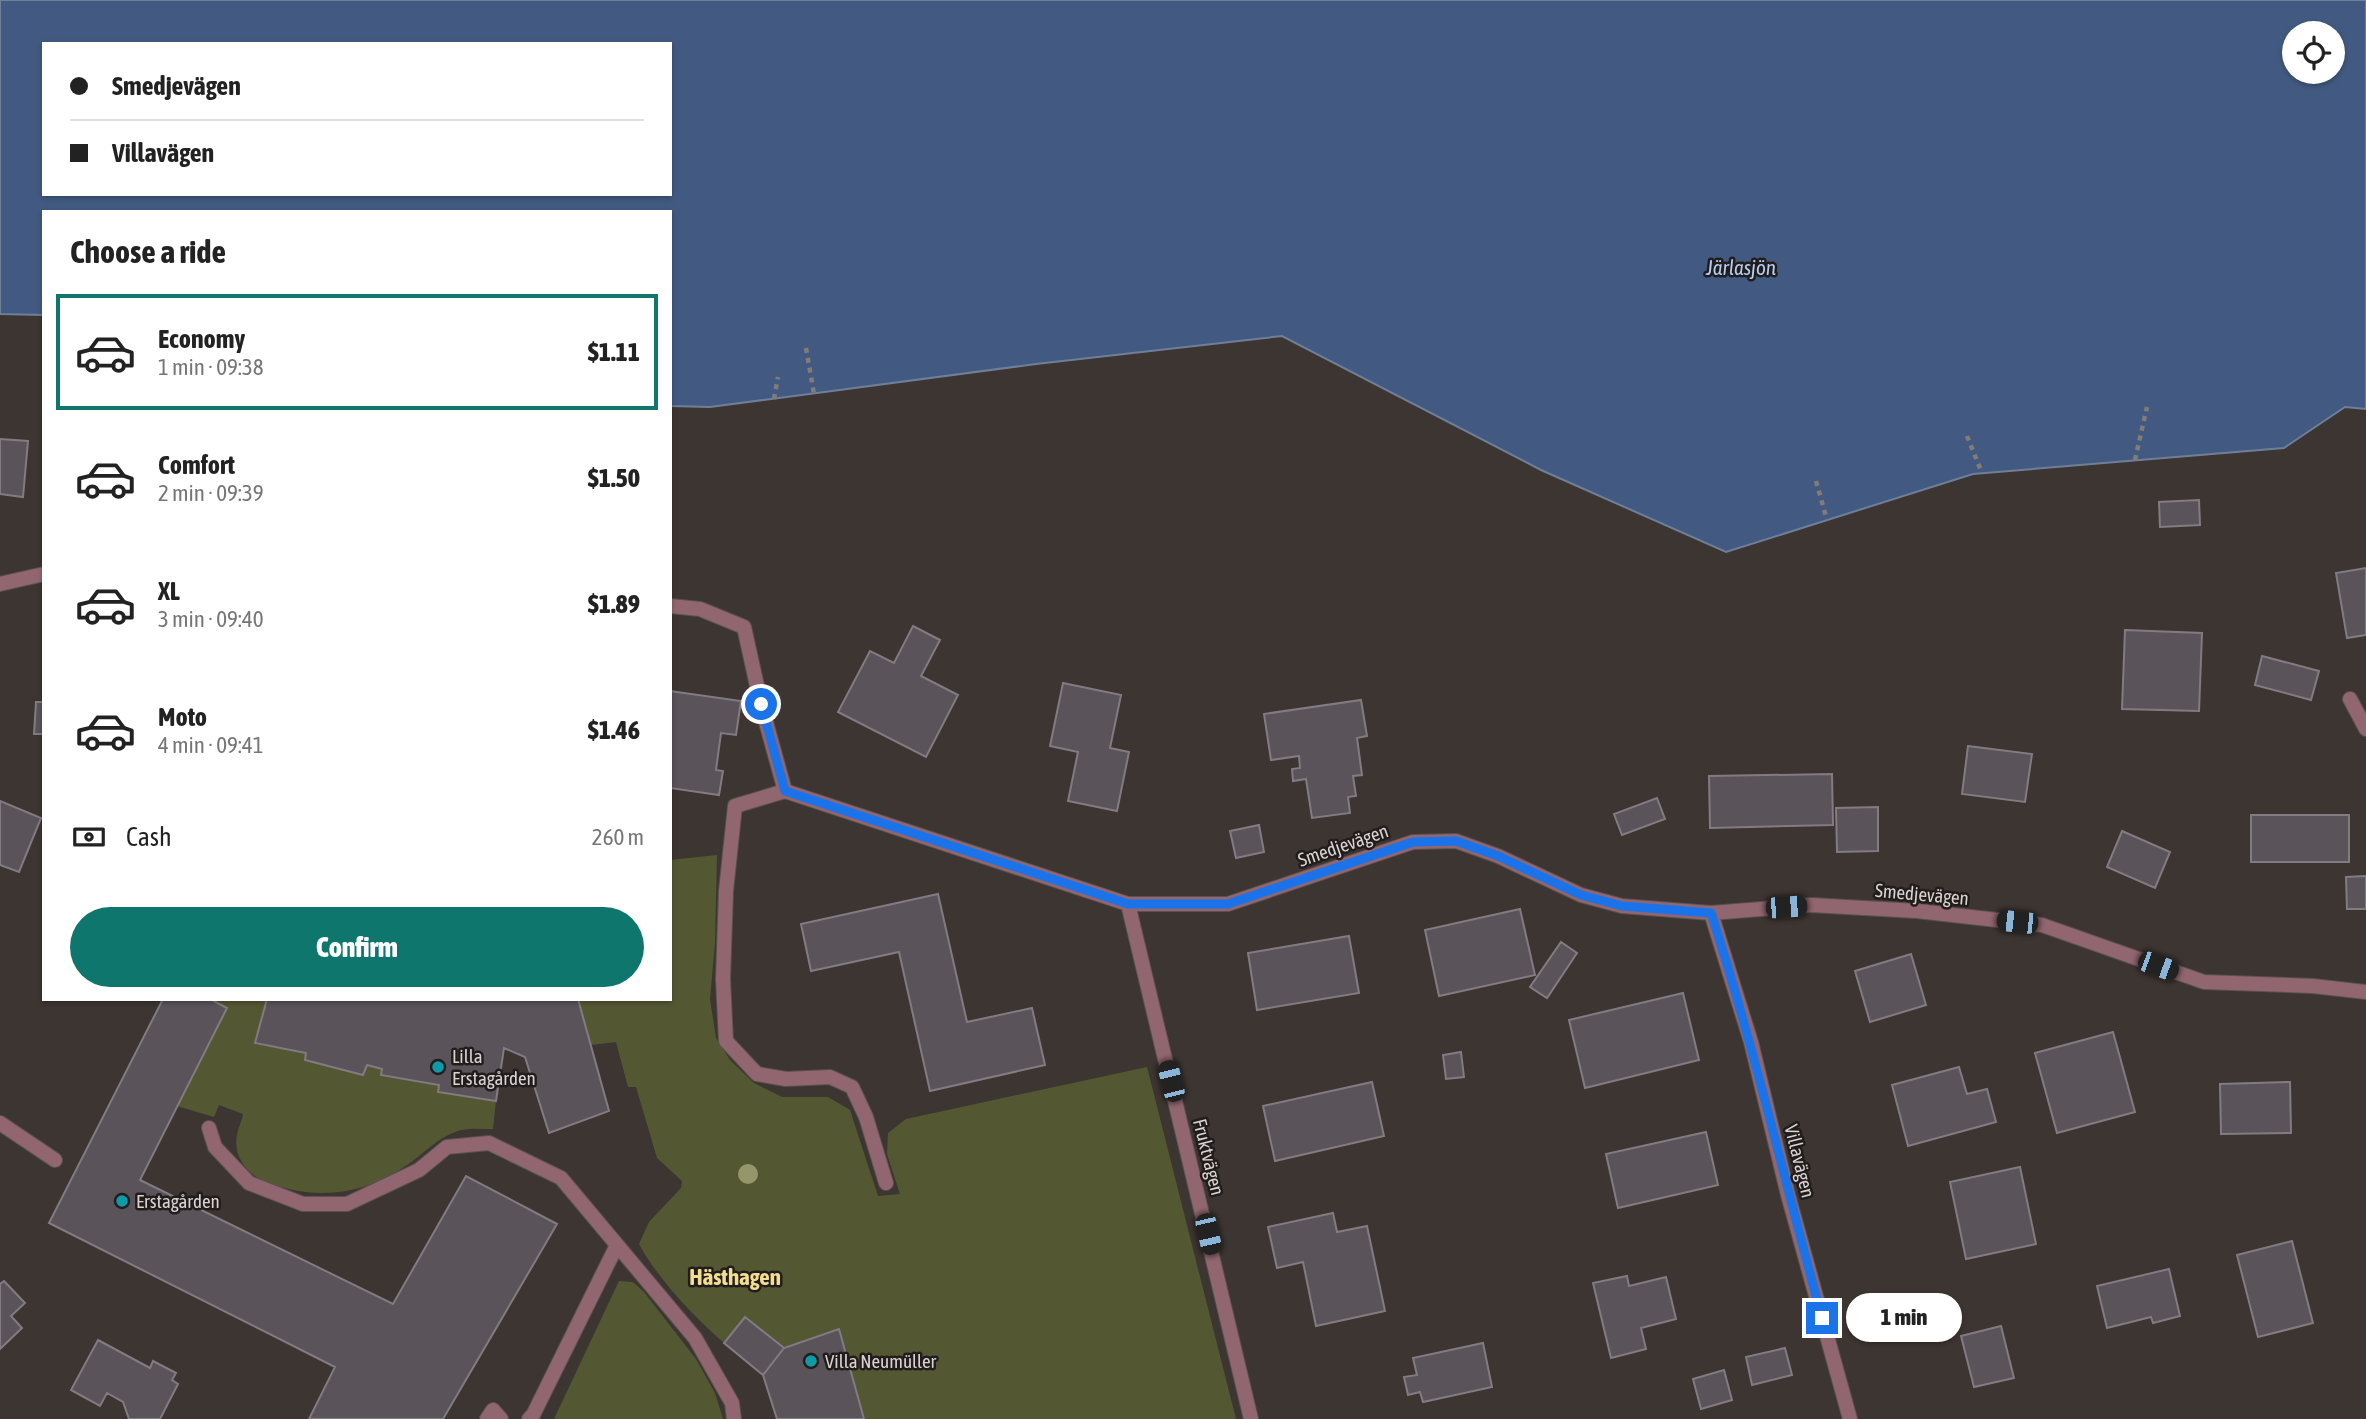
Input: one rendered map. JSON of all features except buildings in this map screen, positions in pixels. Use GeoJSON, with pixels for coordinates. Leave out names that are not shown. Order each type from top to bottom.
{"type":"FeatureCollection","features":[{"type":"Feature","properties":{"kind":"street"},"geometry":{"type":"LineString","coordinates":[[0,584],[42,574]]}},
{"type":"Feature","properties":{"kind":"street"},"geometry":{"type":"LineString","coordinates":[[672,606],[700,609],[744,627],[761,704],[785,791],[735,806],[725,902],[723,979],[726,1041],[757,1074],[786,1079],[830,1077],[852,1087],[866,1118],[886,1183]]}},
{"type":"Feature","properties":{"kind":"street"},"geometry":{"type":"LineString","coordinates":[[2350,699],[2366,729]]}},
{"type":"Feature","properties":{"kind":"street","name":"Smedjevägen"},"geometry":{"type":"LineString","coordinates":[[785,791],[1128,904],[1228,904],[1413,842],[1456,841],[1498,856],[1581,895],[1622,906],[1711,913],[1811,905],[1917,911],[2042,925],[2204,982],[2313,986],[2366,992]]}},
{"type":"Feature","properties":{"kind":"street","name":"Fruktvägen"},"geometry":{"type":"LineString","coordinates":[[1128,904],[1251,1419]]}},
{"type":"Feature","properties":{"kind":"street","name":"Villavägen"},"geometry":{"type":"LineString","coordinates":[[1711,913],[1751,1042],[1788,1195],[1850,1419]]}},
{"type":"Feature","properties":{"kind":"street"},"geometry":{"type":"LineString","coordinates":[[0,1123],[55,1160]]}},
{"type":"Feature","properties":{"kind":"street"},"geometry":{"type":"LineString","coordinates":[[209,1128],[215,1147],[249,1183],[303,1204],[347,1204],[419,1170],[447,1147],[489,1143],[561,1178],[695,1338],[732,1404],[734,1419]]}},
{"type":"Feature","properties":{"kind":"street"},"geometry":{"type":"LineString","coordinates":[[529,1419],[617,1245]]}},
{"type":"Feature","properties":{"kind":"path"},"geometry":{"type":"LineString","coordinates":[[806,348],[814,394]]}},
{"type":"Feature","properties":{"kind":"path"},"geometry":{"type":"LineString","coordinates":[[774,399],[778,377]]}},
{"type":"Feature","properties":{"kind":"path"},"geometry":{"type":"LineString","coordinates":[[2135,460],[2147,407]]}},
{"type":"Feature","properties":{"kind":"path"},"geometry":{"type":"LineString","coordinates":[[1967,436],[1982,473]]}},
{"type":"Feature","properties":{"kind":"path"},"geometry":{"type":"LineString","coordinates":[[1816,481],[1827,520]]}},
{"type":"Feature","properties":{"kind":"green space"},"geometry":{"type":"Polygon","coordinates":[[[717,855],[715,943],[710,999],[716,1038],[730,1060],[754,1083],[782,1097],[828,1097],[850,1110],[878,1196],[900,1194],[887,1154],[888,1133],[906,1119],[1147,1067],[1236,1419],[864,1419],[839,1330],[784,1348],[745,1317],[724,1343],[689,1309],[656,1271],[639,1244],[649,1222],[681,1188],[682,1181],[657,1158],[636,1087],[628,1087],[616,1042],[591,1045],[579,1001],[672,1001],[672,860],[717,855]]]}},
{"type":"Feature","properties":{"kind":"green space"},"geometry":{"type":"Polygon","coordinates":[[[214,1001],[266,1001],[255,1044],[306,1053],[306,1060],[363,1075],[367,1065],[382,1069],[382,1076],[439,1085],[438,1092],[496,1101],[493,1129],[469,1129],[453,1133],[391,1175],[356,1189],[319,1193],[264,1181],[246,1169],[237,1150],[236,1142],[243,1114],[219,1105],[214,1117],[177,1106],[227,1008],[214,1001]]]}},
{"type":"Feature","properties":{"kind":"green space"},"geometry":{"type":"Polygon","coordinates":[[[619,1281],[633,1282],[644,1292],[696,1359],[715,1393],[723,1419],[554,1419],[619,1281]]]}},
{"type":"Feature","properties":{"kind":"water","name":"Järlasjön"},"geometry":{"type":"Polygon","coordinates":[[[0,0],[2366,0],[2366,409],[2345,407],[2284,448],[1973,474],[1726,552],[1541,470],[1282,336],[1036,364],[710,407],[672,406],[672,210],[42,210],[42,315],[0,314],[0,0]]]}},
{"type":"Feature","properties":{"kind":"place","name":"Lilla Erstagården"},"geometry":{"type":"Point","coordinates":[438,1067]}},
{"type":"Feature","properties":{"kind":"place","name":"Erstagården"},"geometry":{"type":"Point","coordinates":[122,1201]}},
{"type":"Feature","properties":{"kind":"place","name":"Villa Neumüller"},"geometry":{"type":"Point","coordinates":[811,1361]}},
{"type":"Feature","properties":{"kind":"district","name":"Hästhagen"},"geometry":{"type":"Point","coordinates":[735,1277]}},
{"type":"Feature","properties":{"kind":"route"},"geometry":{"type":"LineString","coordinates":[[761,704],[785,791],[1128,904],[1228,904],[1413,842],[1456,841],[1498,856],[1581,895],[1622,906],[1711,913],[1751,1042],[1788,1195],[1822,1318]]}}]}
